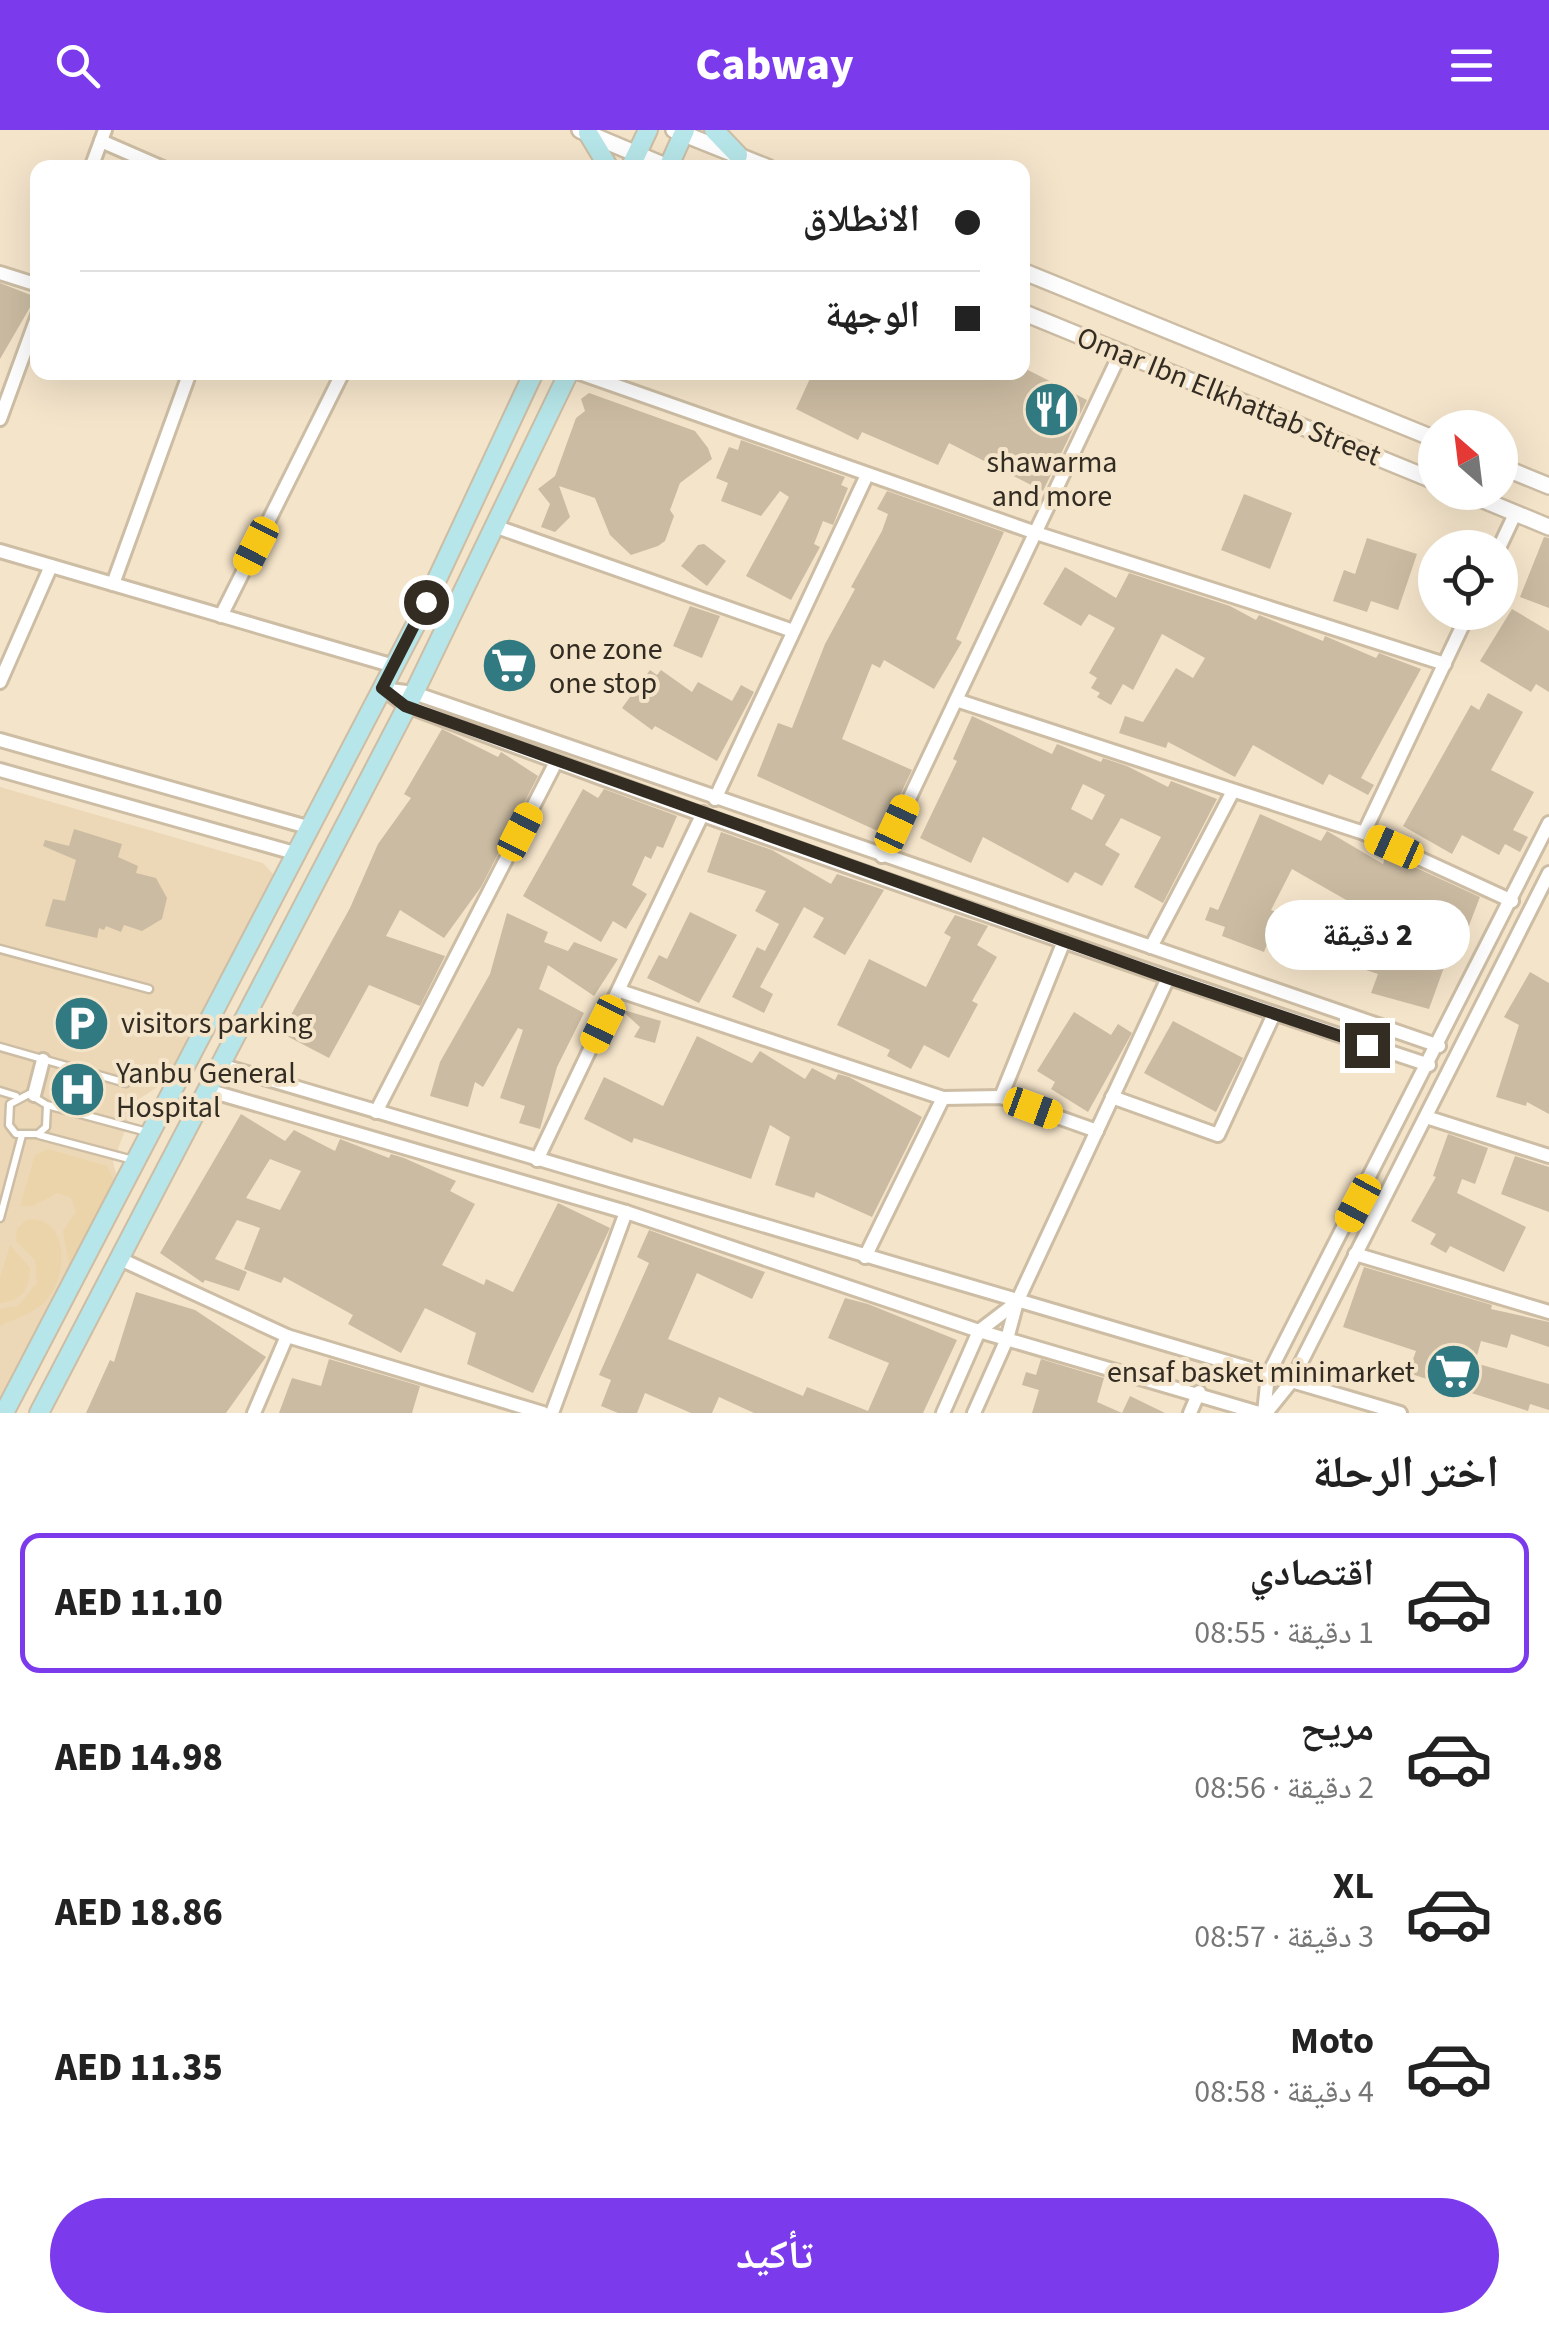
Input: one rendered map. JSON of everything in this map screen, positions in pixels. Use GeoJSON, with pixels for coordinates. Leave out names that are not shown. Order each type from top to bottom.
{"type":"FeatureCollection","features":[{"type":"Feature","properties":{"kind":"main road"},"geometry":{"type":"LineString","coordinates":[[633,160],[648,130]]}},
{"type":"Feature","properties":{"kind":"main road"},"geometry":{"type":"LineString","coordinates":[[714,130],[738,155]]}},
{"type":"Feature","properties":{"kind":"main road"},"geometry":{"type":"LineString","coordinates":[[671,160],[681,131]]}},
{"type":"Feature","properties":{"kind":"main road"},"geometry":{"type":"LineString","coordinates":[[584,132],[603,160]]}},
{"type":"Feature","properties":{"kind":"main road"},"geometry":{"type":"LineString","coordinates":[[4,1413],[312,828],[426,602],[530,380]]}},
{"type":"Feature","properties":{"kind":"main road"},"geometry":{"type":"LineString","coordinates":[[38,1413],[453,614],[565,380]]}},
{"type":"Feature","properties":{"kind":"main road"},"geometry":{"type":"LineString","coordinates":[[426,602],[453,614]]}},
{"type":"Feature","properties":{"kind":"street"},"geometry":{"type":"LineString","coordinates":[[681,131],[750,160]]}},
{"type":"Feature","properties":{"kind":"street"},"geometry":{"type":"LineString","coordinates":[[584,132],[633,160]]}},
{"type":"Feature","properties":{"kind":"street"},"geometry":{"type":"LineString","coordinates":[[94,160],[103,136],[148,160]]}},
{"type":"Feature","properties":{"kind":"street"},"geometry":{"type":"LineString","coordinates":[[0,273],[30,282]]}},
{"type":"Feature","properties":{"kind":"street","name":"Omar Ibn Elkhattab Street"},"geometry":{"type":"LineString","coordinates":[[1030,274],[1418,433]]}},
{"type":"Feature","properties":{"kind":"street","name":"Omar Ibn Elkhattab Street"},"geometry":{"type":"LineString","coordinates":[[1030,315],[1418,474]]}},
{"type":"Feature","properties":{"kind":"street"},"geometry":{"type":"LineString","coordinates":[[0,419],[30,338]]}},
{"type":"Feature","properties":{"kind":"street"},"geometry":{"type":"LineString","coordinates":[[882,856],[1122,352]]}},
{"type":"Feature","properties":{"kind":"street"},"geometry":{"type":"LineString","coordinates":[[113,584],[187,380]]}},
{"type":"Feature","properties":{"kind":"street"},"geometry":{"type":"LineString","coordinates":[[222,616],[339,380]]}},
{"type":"Feature","properties":{"kind":"street"},"geometry":{"type":"LineString","coordinates":[[600,380],[1036,533],[1445,664]]}},
{"type":"Feature","properties":{"kind":"street"},"geometry":{"type":"LineString","coordinates":[[1518,473],[1549,486]]}},
{"type":"Feature","properties":{"kind":"street"},"geometry":{"type":"LineString","coordinates":[[715,799],[867,475]]}},
{"type":"Feature","properties":{"kind":"street"},"geometry":{"type":"LineString","coordinates":[[1506,510],[1549,528]]}},
{"type":"Feature","properties":{"kind":"street"},"geometry":{"type":"LineString","coordinates":[[1508,530],[1515,514]]}},
{"type":"Feature","properties":{"kind":"street"},"geometry":{"type":"LineString","coordinates":[[497,527],[793,631]]}},
{"type":"Feature","properties":{"kind":"street"},"geometry":{"type":"LineString","coordinates":[[0,551],[394,666]]}},
{"type":"Feature","properties":{"kind":"street"},"geometry":{"type":"LineString","coordinates":[[0,682],[51,566]]}},
{"type":"Feature","properties":{"kind":"street"},"geometry":{"type":"LineString","coordinates":[[1364,833],[1461,630]]}},
{"type":"Feature","properties":{"kind":"street"},"geometry":{"type":"LineString","coordinates":[[382,688],[556,762],[1168,978],[1429,1065]]}},
{"type":"Feature","properties":{"kind":"street"},"geometry":{"type":"LineString","coordinates":[[409,699],[1439,1046]]}},
{"type":"Feature","properties":{"kind":"street"},"geometry":{"type":"LineString","coordinates":[[956,700],[1364,833],[1512,901]]}},
{"type":"Feature","properties":{"kind":"street"},"geometry":{"type":"LineString","coordinates":[[0,740],[312,828]]}},
{"type":"Feature","properties":{"kind":"street"},"geometry":{"type":"LineString","coordinates":[[376,1112],[556,762]]}},
{"type":"Feature","properties":{"kind":"street"},"geometry":{"type":"LineString","coordinates":[[0,770],[298,854]]}},
{"type":"Feature","properties":{"kind":"street"},"geometry":{"type":"LineString","coordinates":[[1151,947],[1233,791]]}},
{"type":"Feature","properties":{"kind":"street"},"geometry":{"type":"LineString","coordinates":[[537,1160],[703,813]]}},
{"type":"Feature","properties":{"kind":"street"},"geometry":{"type":"LineString","coordinates":[[1263,1413],[1268,1375],[1439,1046],[1549,823]]}},
{"type":"Feature","properties":{"kind":"street"},"geometry":{"type":"LineString","coordinates":[[1263,1413],[1291,1382],[1549,874]]}},
{"type":"Feature","properties":{"kind":"street"},"geometry":{"type":"LineString","coordinates":[[1002,1097],[1064,941]]}},
{"type":"Feature","properties":{"kind":"street"},"geometry":{"type":"LineString","coordinates":[[974,1413],[1007,1340],[1016,1302],[1168,978]]}},
{"type":"Feature","properties":{"kind":"street"},"geometry":{"type":"LineString","coordinates":[[620,991],[943,1098],[1002,1097],[1097,1131]]}},
{"type":"Feature","properties":{"kind":"street"},"geometry":{"type":"LineString","coordinates":[[1112,1097],[1218,1135],[1274,1014]]}},
{"type":"Feature","properties":{"kind":"street"},"geometry":{"type":"LineString","coordinates":[[34,1095],[43,1060]]}},
{"type":"Feature","properties":{"kind":"street"},"geometry":{"type":"LineString","coordinates":[[220,1065],[1400,1413]]}},
{"type":"Feature","properties":{"kind":"street"},"geometry":{"type":"LineString","coordinates":[[206,1090],[626,1212],[1007,1340],[1263,1413]]}},
{"type":"Feature","properties":{"kind":"street"},"geometry":{"type":"LineString","coordinates":[[865,1257],[943,1098]]}},
{"type":"Feature","properties":{"kind":"street"},"geometry":{"type":"LineString","coordinates":[[1426,1118],[1549,1156]]}},
{"type":"Feature","properties":{"kind":"street"},"geometry":{"type":"LineString","coordinates":[[552,1413],[626,1212]]}},
{"type":"Feature","properties":{"kind":"street"},"geometry":{"type":"LineString","coordinates":[[1356,1254],[1549,1312]]}},
{"type":"Feature","properties":{"kind":"street"},"geometry":{"type":"LineString","coordinates":[[120,1260],[287,1336],[543,1413]]}},
{"type":"Feature","properties":{"kind":"street"},"geometry":{"type":"LineString","coordinates":[[943,1413],[979,1331],[1016,1302]]}},
{"type":"Feature","properties":{"kind":"street"},"geometry":{"type":"LineString","coordinates":[[254,1413],[287,1336]]}},
{"type":"Feature","properties":{"kind":"street"},"geometry":{"type":"LineString","coordinates":[[1190,1413],[1200,1392]]}},
{"type":"Feature","properties":{"kind":"lane"},"geometry":{"type":"LineString","coordinates":[[0,949],[150,989]]}},
{"type":"Feature","properties":{"kind":"lane"},"geometry":{"type":"LineString","coordinates":[[0,1047],[126,1083]]}},
{"type":"Feature","properties":{"kind":"lane"},"geometry":{"type":"LineString","coordinates":[[0,1091],[34,1095],[47,1105],[153,1133]]}},
{"type":"Feature","properties":{"kind":"lane"},"geometry":{"type":"LineString","coordinates":[[18,1096],[4,1124],[22,1135],[38,1134],[137,1162]]}},
{"type":"Feature","properties":{"kind":"lane"},"geometry":{"type":"LineString","coordinates":[[38,1134],[46,1127],[47,1105]]}},
{"type":"Feature","properties":{"kind":"lane"},"geometry":{"type":"LineString","coordinates":[[0,1218],[22,1135]]}},
{"type":"Feature","properties":{"kind":"shaded area","name":"Yanbu General Hospital"},"geometry":{"type":"Polygon","coordinates":[[[0,787],[263,863],[273,874],[170,1079],[136,1101],[113,1162],[119,1184],[0,1409],[0,787]]]}},
{"type":"Feature","properties":{"kind":"shaded area"},"geometry":{"type":"Polygon","coordinates":[[[48,1149],[107,1166],[115,1183],[70,1269],[63,1231],[76,1212],[71,1198],[57,1193],[33,1206],[20,1206],[35,1155],[48,1149]]]}},
{"type":"Feature","properties":{"kind":"shaded area"},"geometry":{"type":"Polygon","coordinates":[[[26,1220],[50,1226],[57,1236],[61,1248],[59,1275],[43,1303],[0,1326],[0,1309],[18,1306],[37,1283],[35,1260],[16,1241],[17,1229],[26,1220]]]}},
{"type":"Feature","properties":{"kind":"shaded area"},"geometry":{"type":"Polygon","coordinates":[[[10,1245],[30,1268],[29,1275],[19,1297],[0,1303],[0,1278],[10,1245]]]}},
{"type":"Feature","properties":{"kind":"building"},"geometry":{"type":"Polygon","coordinates":[[[0,283],[30,295],[30,307],[0,359],[0,283]]]}},
{"type":"Feature","properties":{"kind":"building"},"geometry":{"type":"Polygon","coordinates":[[[1030,371],[1087,400],[1043,491],[949,443],[938,465],[862,432],[858,440],[796,409],[809,380],[1030,380],[1030,371]]]}},
{"type":"Feature","properties":{"kind":"building"},"geometry":{"type":"Polygon","coordinates":[[[589,393],[695,431],[708,448],[712,459],[680,483],[670,510],[674,516],[665,541],[658,546],[631,555],[610,535],[595,498],[559,486],[570,517],[555,532],[541,527],[550,504],[538,489],[555,476],[576,418],[585,411],[581,399],[589,393]]]}},
{"type":"Feature","properties":{"kind":"building"},"geometry":{"type":"Polygon","coordinates":[[[741,440],[845,477],[841,485],[848,488],[833,525],[823,521],[814,544],[820,547],[791,600],[746,576],[789,497],[780,491],[761,516],[721,501],[728,483],[716,478],[729,447],[738,450],[741,440]]]}},
{"type":"Feature","properties":{"kind":"building"},"geometry":{"type":"Polygon","coordinates":[[[887,491],[1004,532],[956,639],[962,642],[934,689],[884,660],[880,668],[872,664],[842,739],[912,770],[882,833],[757,776],[778,723],[792,728],[825,644],[855,589],[851,587],[882,531],[888,514],[877,509],[887,491]]]}},
{"type":"Feature","properties":{"kind":"building"},"geometry":{"type":"Polygon","coordinates":[[[1244,494],[1292,513],[1270,569],[1221,550],[1244,494]]]}},
{"type":"Feature","properties":{"kind":"building"},"geometry":{"type":"Polygon","coordinates":[[[1544,537],[1549,538],[1549,608],[1520,597],[1544,537]]]}},
{"type":"Feature","properties":{"kind":"building"},"geometry":{"type":"Polygon","coordinates":[[[1367,538],[1417,554],[1398,610],[1371,601],[1367,612],[1333,601],[1344,570],[1355,574],[1367,538]]]}},
{"type":"Feature","properties":{"kind":"building"},"geometry":{"type":"Polygon","coordinates":[[[704,544],[726,561],[707,586],[681,566],[698,545],[704,544]]]}},
{"type":"Feature","properties":{"kind":"building"},"geometry":{"type":"Polygon","coordinates":[[[1065,567],[1116,598],[1129,573],[1230,606],[1256,620],[1259,615],[1323,641],[1325,636],[1376,658],[1379,653],[1421,669],[1361,778],[1374,785],[1368,795],[1329,774],[1323,785],[1253,745],[1235,777],[1168,742],[1166,748],[1119,733],[1125,716],[1143,722],[1176,668],[1193,678],[1205,658],[1162,634],[1133,690],[1123,684],[1111,705],[1097,697],[1100,693],[1091,688],[1097,678],[1089,673],[1115,628],[1089,614],[1081,626],[1043,604],[1065,567]]]}},
{"type":"Feature","properties":{"kind":"building"},"geometry":{"type":"Polygon","coordinates":[[[690,606],[720,616],[702,658],[673,646],[690,606]]]}},
{"type":"Feature","properties":{"kind":"building"},"geometry":{"type":"Polygon","coordinates":[[[1518,613],[1549,631],[1549,692],[1536,684],[1531,692],[1480,661],[1499,630],[1518,630],[1518,613]]]}},
{"type":"Feature","properties":{"kind":"building"},"geometry":{"type":"Polygon","coordinates":[[[650,670],[657,675],[661,670],[692,692],[698,682],[732,701],[741,685],[754,692],[717,761],[655,726],[652,730],[622,708],[650,670]]]}},
{"type":"Feature","properties":{"kind":"building"},"geometry":{"type":"Polygon","coordinates":[[[1488,693],[1523,712],[1491,770],[1534,792],[1513,830],[1528,837],[1520,852],[1505,844],[1499,855],[1462,835],[1452,854],[1403,826],[1471,705],[1479,710],[1488,693]]]}},
{"type":"Feature","properties":{"kind":"building"},"geometry":{"type":"Polygon","coordinates":[[[972,716],[1052,754],[1057,744],[1101,762],[1103,758],[1127,766],[1168,787],[1171,781],[1217,799],[1163,903],[1134,887],[1161,837],[1121,818],[1105,845],[1120,854],[1102,886],[1075,872],[1068,883],[983,837],[971,863],[920,838],[957,761],[953,759],[972,716]],[[1083,784],[1071,809],[1092,820],[1105,795],[1083,784]]]}},
{"type":"Feature","properties":{"kind":"building"},"geometry":{"type":"Polygon","coordinates":[[[442,729],[498,757],[501,752],[538,776],[481,887],[444,938],[400,910],[386,936],[445,956],[420,1006],[369,985],[329,1058],[281,1033],[350,908],[378,844],[411,798],[404,794],[442,729]]]}},
{"type":"Feature","properties":{"kind":"building"},"geometry":{"type":"Polygon","coordinates":[[[583,789],[598,798],[604,789],[677,816],[663,848],[657,846],[651,859],[645,856],[632,885],[647,894],[626,929],[613,921],[601,942],[523,896],[583,789]]]}},
{"type":"Feature","properties":{"kind":"building"},"geometry":{"type":"Polygon","coordinates":[[[1260,814],[1321,841],[1327,831],[1383,864],[1386,854],[1480,897],[1455,962],[1447,959],[1429,1009],[1371,993],[1378,974],[1336,960],[1355,905],[1292,869],[1271,910],[1279,913],[1264,952],[1222,936],[1225,927],[1205,920],[1210,907],[1218,910],[1260,814]]]}},
{"type":"Feature","properties":{"kind":"building"},"geometry":{"type":"Polygon","coordinates":[[[74,829],[122,844],[118,857],[138,866],[136,873],[156,878],[167,898],[162,919],[142,931],[124,925],[121,932],[106,926],[104,930],[99,928],[97,938],[45,926],[53,899],[65,901],[76,860],[43,846],[45,840],[69,846],[74,829]]]}},
{"type":"Feature","properties":{"kind":"building"},"geometry":{"type":"Polygon","coordinates":[[[721,832],[772,850],[831,884],[837,874],[884,890],[845,955],[813,937],[824,918],[804,907],[760,987],[773,994],[764,1013],[732,997],[757,947],[765,951],[779,924],[755,911],[766,891],[707,872],[721,832]]]}},
{"type":"Feature","properties":{"kind":"building"},"geometry":{"type":"Polygon","coordinates":[[[690,912],[737,935],[699,1003],[647,978],[659,955],[667,959],[690,912]]]}},
{"type":"Feature","properties":{"kind":"building"},"geometry":{"type":"Polygon","coordinates":[[[507,913],[548,932],[544,942],[568,951],[574,942],[618,959],[594,996],[548,965],[539,989],[584,1013],[557,1067],[540,1129],[519,1123],[525,1106],[500,1098],[523,1030],[518,1028],[483,1087],[475,1082],[468,1107],[430,1096],[440,1062],[490,974],[507,913]]]}},
{"type":"Feature","properties":{"kind":"building"},"geometry":{"type":"Polygon","coordinates":[[[955,915],[988,926],[977,945],[997,957],[972,1001],[978,1004],[949,1058],[924,1045],[911,1069],[887,1056],[890,1050],[837,1025],[869,959],[926,987],[951,937],[944,933],[955,915]]]}},
{"type":"Feature","properties":{"kind":"building"},"geometry":{"type":"Polygon","coordinates":[[[1530,972],[1549,983],[1549,1114],[1527,1102],[1526,1106],[1496,1097],[1519,1025],[1504,1017],[1530,972]]]}},
{"type":"Feature","properties":{"kind":"building"},"geometry":{"type":"Polygon","coordinates":[[[620,1009],[661,1021],[655,1043],[634,1037],[640,1027],[620,1009]]]}},
{"type":"Feature","properties":{"kind":"building"},"geometry":{"type":"Polygon","coordinates":[[[1074,1012],[1111,1035],[1118,1024],[1132,1033],[1088,1112],[1051,1089],[1055,1082],[1037,1071],[1074,1012]]]}},
{"type":"Feature","properties":{"kind":"building"},"geometry":{"type":"Polygon","coordinates":[[[1173,1021],[1243,1058],[1216,1112],[1144,1073],[1173,1021]]]}},
{"type":"Feature","properties":{"kind":"building"},"geometry":{"type":"Polygon","coordinates":[[[697,1036],[752,1063],[760,1051],[805,1079],[812,1068],[835,1080],[838,1074],[849,1077],[922,1117],[872,1217],[816,1192],[814,1198],[775,1185],[790,1137],[770,1125],[751,1179],[634,1138],[632,1143],[584,1119],[604,1077],[663,1106],[697,1036]]]}},
{"type":"Feature","properties":{"kind":"building"},"geometry":{"type":"Polygon","coordinates":[[[241,1114],[285,1141],[294,1130],[335,1151],[340,1139],[389,1158],[391,1154],[404,1158],[456,1181],[450,1191],[475,1204],[442,1265],[484,1285],[486,1279],[513,1292],[558,1203],[610,1228],[533,1393],[467,1364],[476,1333],[425,1308],[401,1353],[348,1324],[353,1315],[284,1277],[281,1283],[244,1269],[260,1228],[237,1220],[215,1259],[247,1272],[239,1291],[205,1280],[203,1283],[160,1253],[241,1114]],[[270,1159],[246,1198],[280,1210],[301,1171],[270,1159]]]}},
{"type":"Feature","properties":{"kind":"building"},"geometry":{"type":"Polygon","coordinates":[[[1448,1134],[1488,1148],[1475,1184],[1462,1179],[1457,1193],[1526,1227],[1504,1272],[1450,1246],[1446,1253],[1430,1244],[1436,1234],[1411,1221],[1436,1177],[1433,1176],[1448,1134]]]}},
{"type":"Feature","properties":{"kind":"building"},"geometry":{"type":"Polygon","coordinates":[[[1515,1156],[1549,1167],[1549,1212],[1501,1194],[1515,1156]]]}},
{"type":"Feature","properties":{"kind":"building"},"geometry":{"type":"Polygon","coordinates":[[[649,1230],[765,1272],[752,1299],[697,1273],[668,1339],[803,1396],[807,1387],[868,1411],[889,1363],[828,1338],[845,1298],[868,1304],[957,1340],[923,1413],[754,1413],[719,1397],[712,1413],[691,1413],[645,1393],[637,1413],[618,1413],[601,1406],[611,1380],[599,1375],[649,1263],[637,1257],[649,1230]]]}},
{"type":"Feature","properties":{"kind":"building"},"geometry":{"type":"Polygon","coordinates":[[[1364,1267],[1492,1305],[1491,1309],[1549,1322],[1549,1347],[1511,1334],[1507,1348],[1481,1341],[1475,1363],[1549,1384],[1549,1410],[1530,1404],[1528,1411],[1408,1373],[1416,1351],[1343,1327],[1364,1267]]]}},
{"type":"Feature","properties":{"kind":"building"},"geometry":{"type":"Polygon","coordinates":[[[136,1292],[195,1310],[266,1357],[226,1413],[86,1413],[110,1360],[114,1362],[136,1292]]]}},
{"type":"Feature","properties":{"kind":"building"},"geometry":{"type":"Polygon","coordinates":[[[329,1359],[420,1386],[412,1413],[279,1413],[292,1378],[321,1386],[329,1359]]]}},
{"type":"Feature","properties":{"kind":"building"},"geometry":{"type":"Polygon","coordinates":[[[1041,1359],[1104,1378],[1097,1402],[1122,1413],[1032,1413],[1039,1390],[1022,1385],[1026,1372],[1036,1375],[1041,1359]]]}},
{"type":"Feature","properties":{"kind":"building"},"geometry":{"type":"Polygon","coordinates":[[[1130,1396],[1165,1413],[1122,1413],[1130,1396]]]}},
{"type":"Feature","properties":{"kind":"place","name":"shawarma and more"},"geometry":{"type":"Point","coordinates":[1052,409]}},
{"type":"Feature","properties":{"kind":"place","name":"one zone one stop"},"geometry":{"type":"Point","coordinates":[510,666]}},
{"type":"Feature","properties":{"kind":"place","name":"visitors parking"},"geometry":{"type":"Point","coordinates":[82,1023]}},
{"type":"Feature","properties":{"kind":"place","name":"Yanbu General Hospital"},"geometry":{"type":"Point","coordinates":[77,1090]}},
{"type":"Feature","properties":{"kind":"place","name":"ensaf basket minimarket"},"geometry":{"type":"Point","coordinates":[1454,1372]}},
{"type":"Feature","properties":{"kind":"route"},"geometry":{"type":"LineString","coordinates":[[426,602],[382,688],[405,706],[1367,1045]]}}]}
